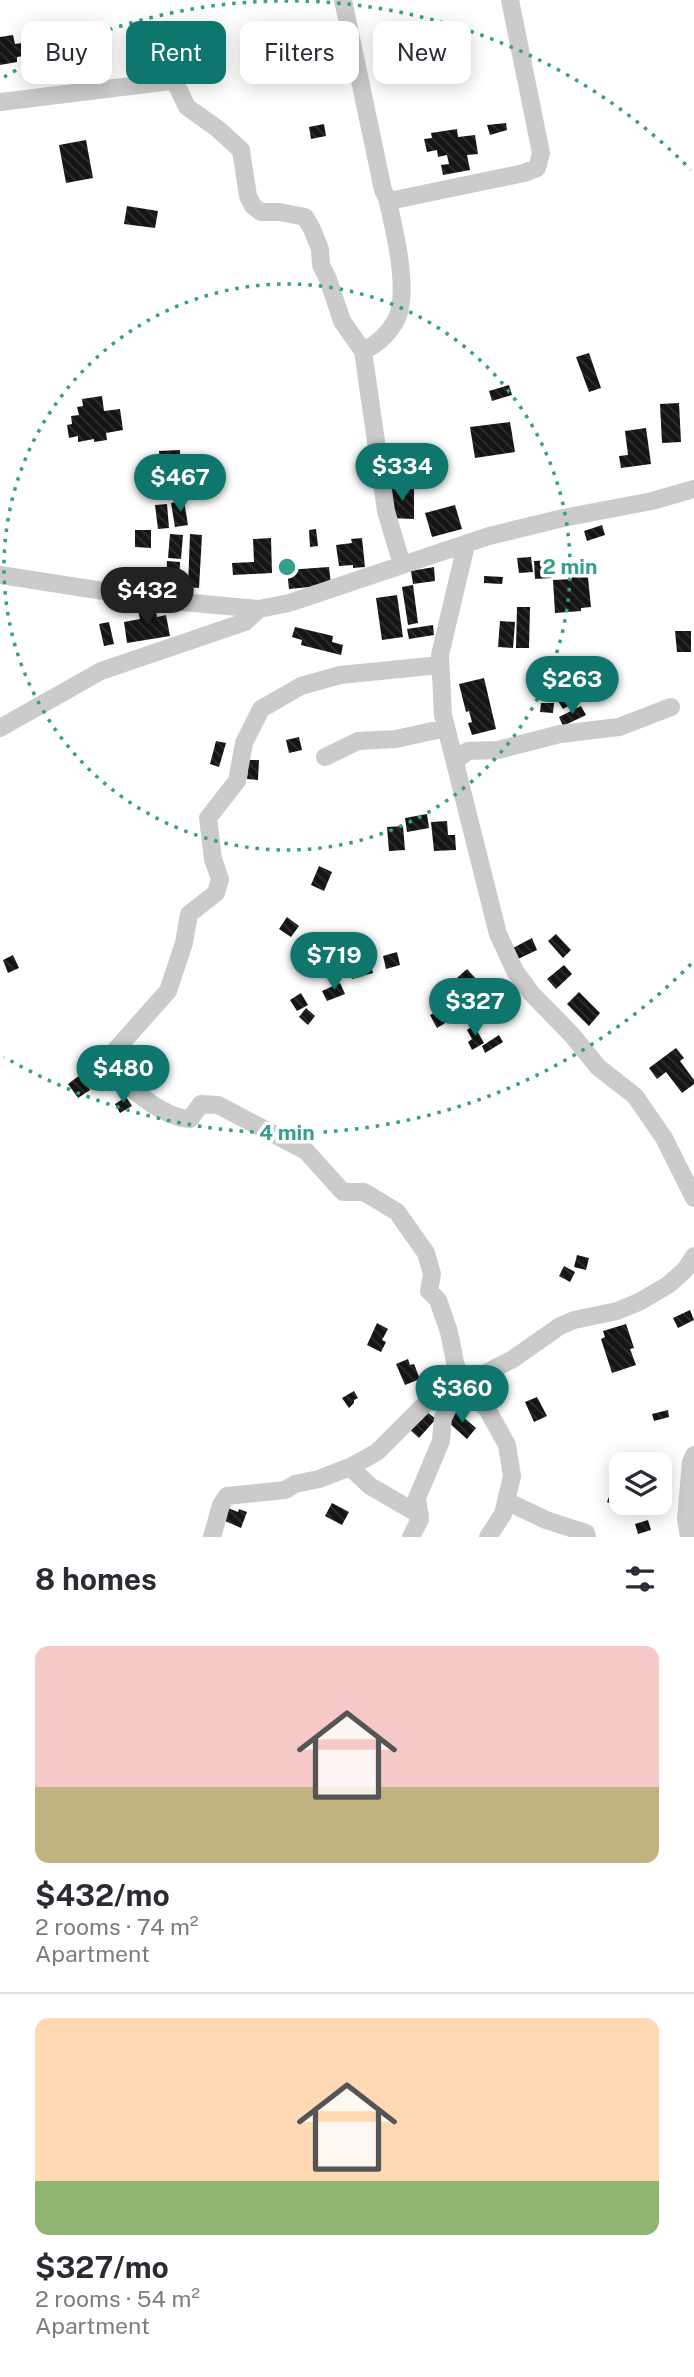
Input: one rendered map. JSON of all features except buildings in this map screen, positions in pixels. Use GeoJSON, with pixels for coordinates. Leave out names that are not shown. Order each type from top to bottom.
{"type":"FeatureCollection","features":[{"type":"Feature","properties":{"kind":"street"},"geometry":{"type":"LineString","coordinates":[[343,0],[383,190],[397,241],[402,294],[397,321],[374,346],[363,351]]}},
{"type":"Feature","properties":{"kind":"street"},"geometry":{"type":"LineString","coordinates":[[387,198],[394,200],[537,168],[541,153],[510,0]]}},
{"type":"Feature","properties":{"kind":"street"},"geometry":{"type":"LineString","coordinates":[[0,102],[171,81],[177,86],[187,107],[218,129],[241,150],[248,196],[253,206],[261,212],[280,212],[304,217],[320,249],[321,265],[342,321],[363,351],[386,511],[402,565]]}},
{"type":"Feature","properties":{"kind":"street"},"geometry":{"type":"LineString","coordinates":[[0,575],[162,600],[259,609],[289,603],[489,536],[652,501],[694,489]]}},
{"type":"Feature","properties":{"kind":"street"},"geometry":{"type":"LineString","coordinates":[[466,545],[440,655],[443,715],[498,934],[515,971],[532,993],[598,1067],[635,1096],[664,1138],[694,1198]]}},
{"type":"Feature","properties":{"kind":"street"},"geometry":{"type":"LineString","coordinates":[[0,728],[101,671],[245,622],[259,609]]}},
{"type":"Feature","properties":{"kind":"street"},"geometry":{"type":"LineString","coordinates":[[440,664],[340,675],[301,687],[261,709],[244,743],[237,781],[208,818],[213,859],[220,879],[216,893],[189,914],[184,943],[168,991],[103,1064],[138,1094],[176,1118],[190,1119],[201,1104],[218,1105],[306,1151],[343,1192],[364,1192],[397,1212],[426,1253],[432,1274],[429,1291],[438,1300],[462,1386],[487,1409],[508,1445],[512,1476],[503,1514],[488,1537]]}},
{"type":"Feature","properties":{"kind":"street"},"geometry":{"type":"LineString","coordinates":[[455,761],[468,751],[498,750],[560,734],[619,727],[671,707]]}},
{"type":"Feature","properties":{"kind":"street"},"geometry":{"type":"LineString","coordinates":[[325,757],[358,741],[396,739],[446,728]]}},
{"type":"Feature","properties":{"kind":"street"},"geometry":{"type":"LineString","coordinates":[[212,1537],[221,1505],[227,1496],[285,1490],[295,1484],[319,1479],[350,1467],[377,1452],[433,1396],[462,1386],[513,1359],[560,1326],[574,1320],[617,1311],[649,1296],[668,1285],[685,1270],[694,1256]]}},
{"type":"Feature","properties":{"kind":"street"},"geometry":{"type":"LineString","coordinates":[[411,1537],[419,1524],[418,1499],[442,1441],[443,1418],[462,1386]]}},
{"type":"Feature","properties":{"kind":"street"},"geometry":{"type":"LineString","coordinates":[[689,1537],[686,1519],[691,1462],[694,1455]]}},
{"type":"Feature","properties":{"kind":"street"},"geometry":{"type":"LineString","coordinates":[[350,1467],[370,1486],[419,1515]]}},
{"type":"Feature","properties":{"kind":"street"},"geometry":{"type":"LineString","coordinates":[[506,1501],[546,1520],[586,1533],[587,1537]]}}]}
